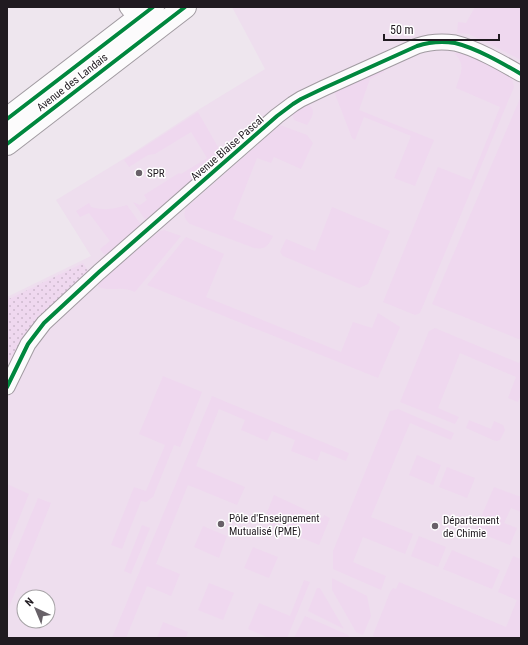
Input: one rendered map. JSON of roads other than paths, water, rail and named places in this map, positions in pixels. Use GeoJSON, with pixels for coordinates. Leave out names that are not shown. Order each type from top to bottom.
{"type":"FeatureCollection","features":[{"type":"Feature","properties":{"kind":"main road"},"geometry":{"type":"LineString","coordinates":[[141,17],[185,7]]}},
{"type":"Feature","properties":{"kind":"main road","name":"Avenue des Landais"},"geometry":{"type":"LineString","coordinates":[[7,119],[141,17]]}},
{"type":"Feature","properties":{"kind":"main road","name":"Avenue des Landais"},"geometry":{"type":"LineString","coordinates":[[7,144],[141,17]]}},
{"type":"Feature","properties":{"kind":"street","name":"Avenue Blaise Pascal"},"geometry":{"type":"LineString","coordinates":[[7,387],[28,344],[44,323],[99,272],[293,104],[331,84],[428,42],[453,43],[460,45],[490,57],[521,74]]}},
{"type":"Feature","properties":{"kind":"place","name":"SPR"},"geometry":{"type":"Point","coordinates":[139,173]}},
{"type":"Feature","properties":{"kind":"place","name":"Pôle d'Enseignement Mutualisé (PME)"},"geometry":{"type":"Point","coordinates":[221,524]}},
{"type":"Feature","properties":{"kind":"place","name":"Département de Chimie"},"geometry":{"type":"Point","coordinates":[435,526]}}]}
